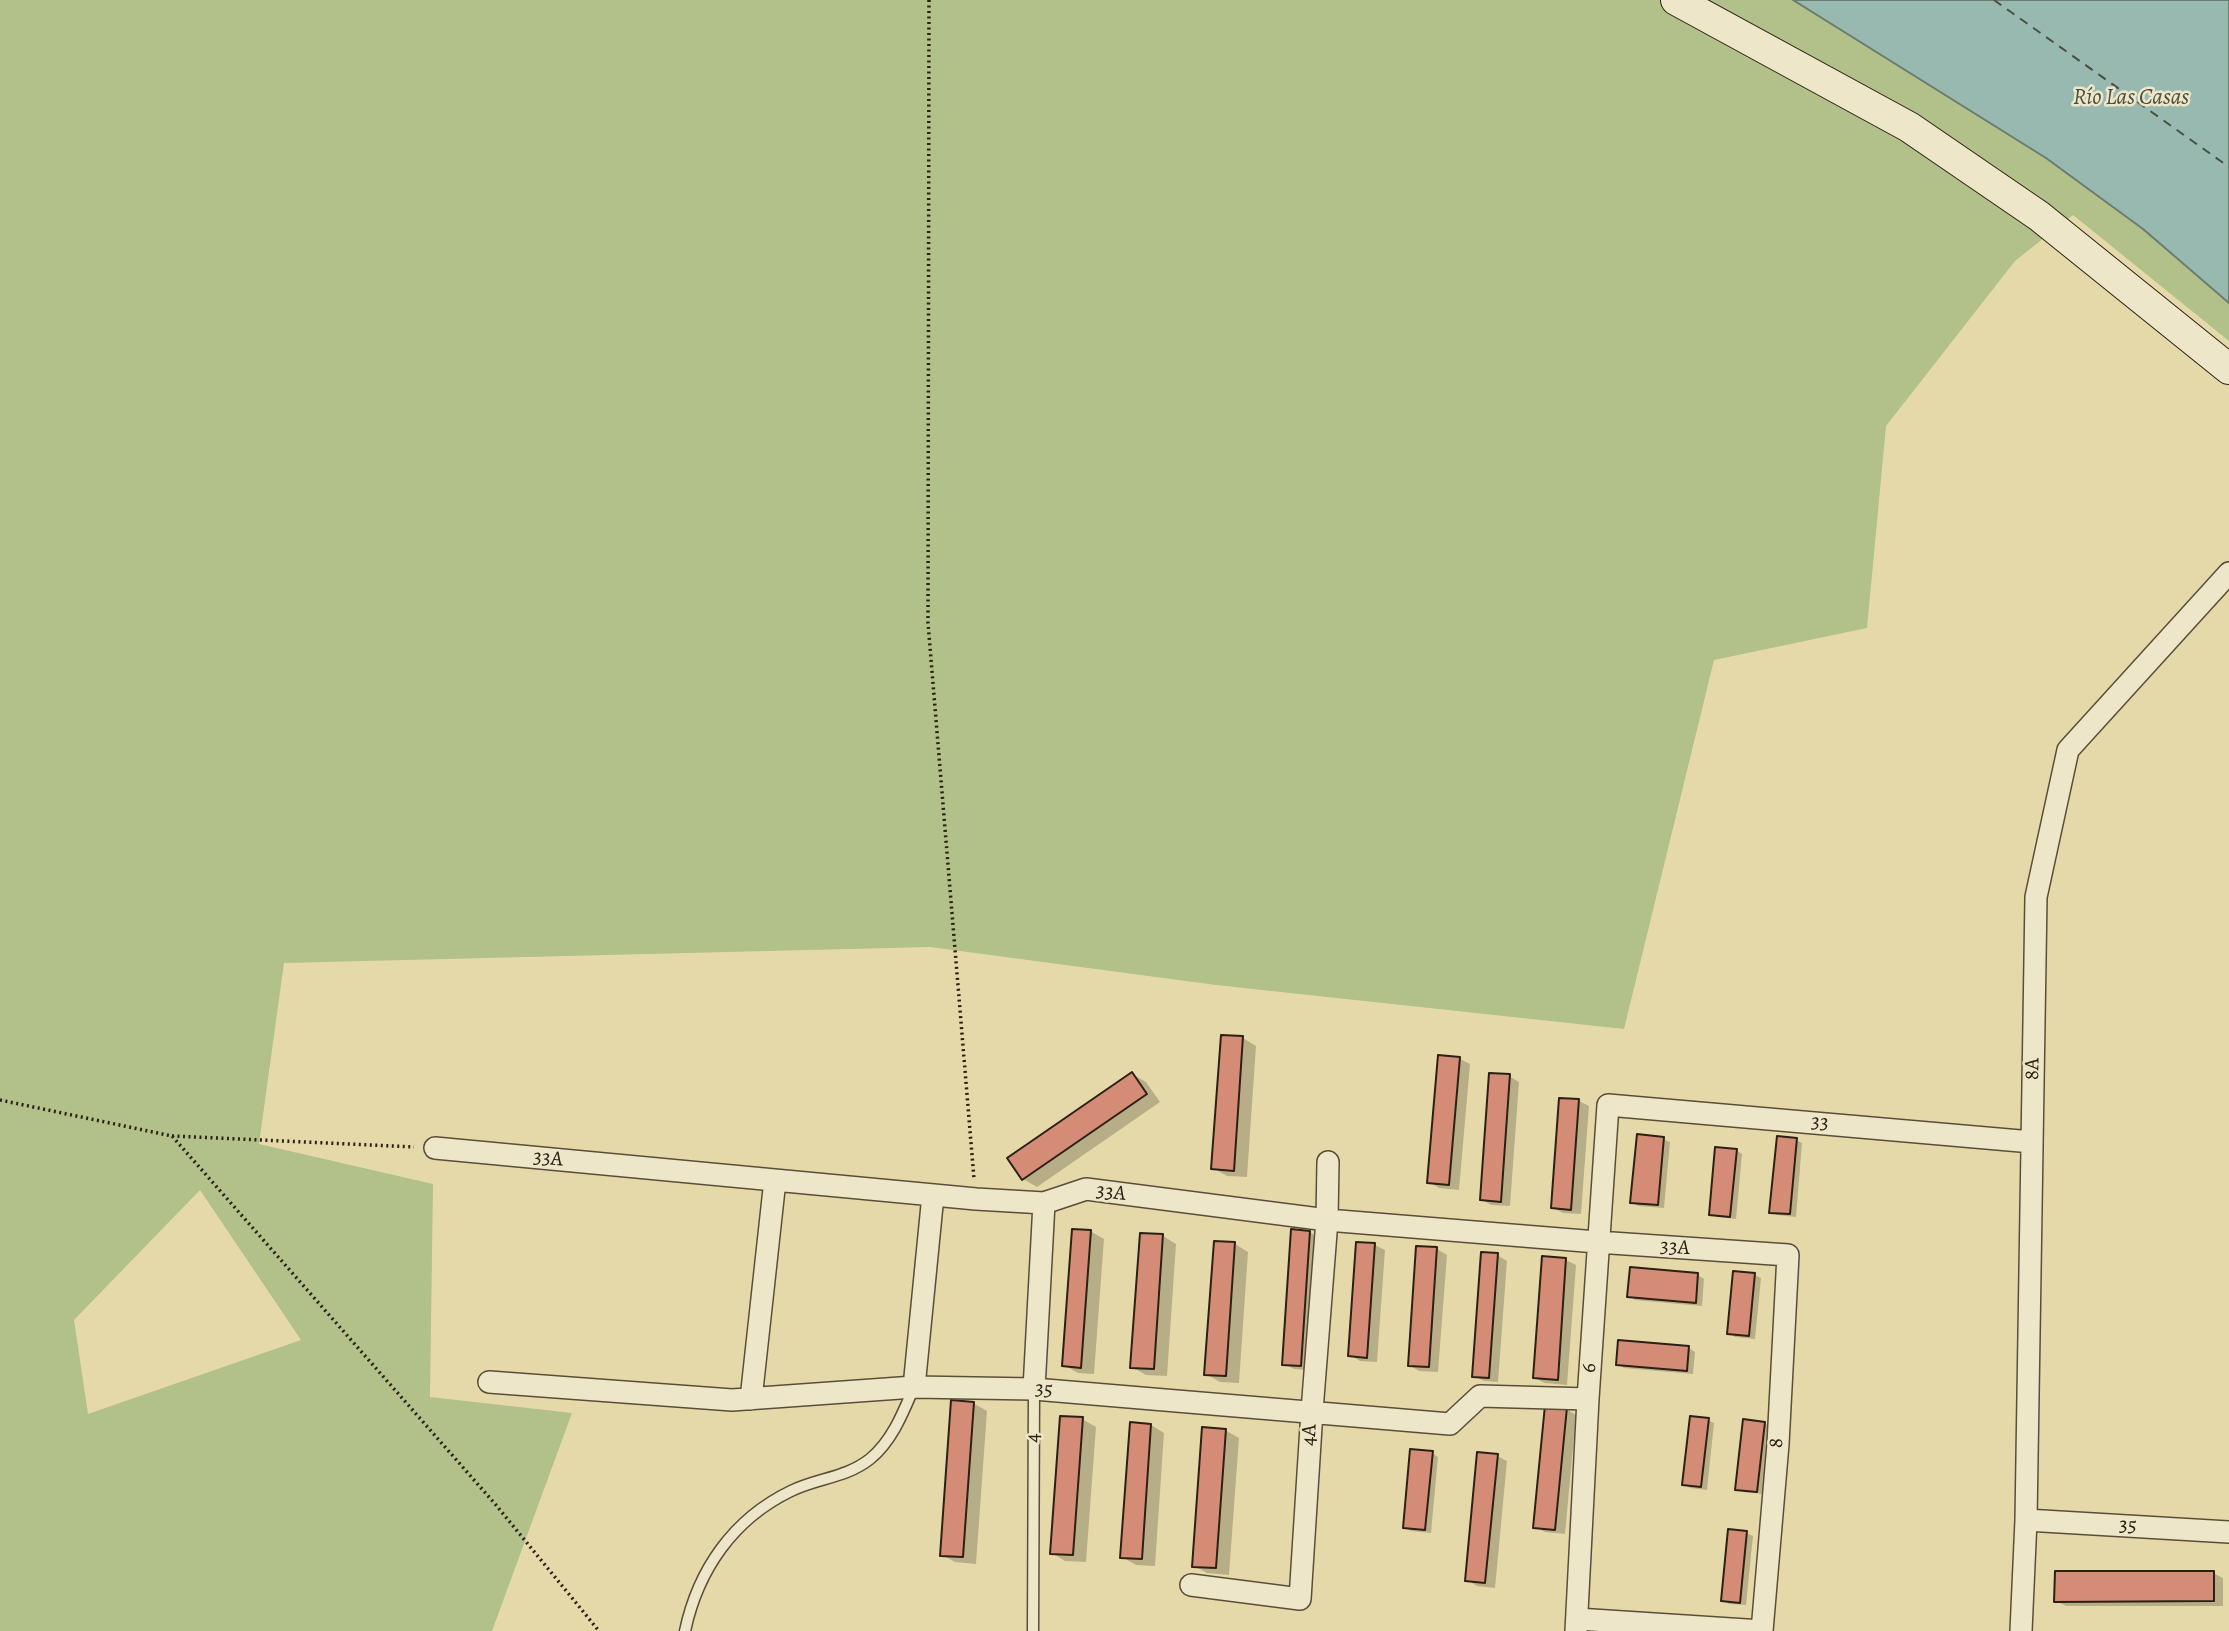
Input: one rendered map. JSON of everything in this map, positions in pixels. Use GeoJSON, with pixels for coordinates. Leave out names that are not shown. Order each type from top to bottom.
{"type":"FeatureCollection","features":[{"type":"Feature","properties":{"kind":"street"},"geometry":{"type":"LineString","coordinates":[[1676,0],[1909,127],[2039,216],[2229,369]]}},
{"type":"Feature","properties":{"kind":"street","name":"8A"},"geometry":{"type":"LineString","coordinates":[[2021,1631],[2026,1520],[2036,897],[2068,750],[2229,573]]}},
{"type":"Feature","properties":{"kind":"street","name":"33"},"geometry":{"type":"LineString","coordinates":[[1608,1105],[2032,1142]]}},
{"type":"Feature","properties":{"kind":"street","name":"6"},"geometry":{"type":"LineString","coordinates":[[1576,1625],[1597,1242],[1608,1105]]}},
{"type":"Feature","properties":{"kind":"street","name":"33A"},"geometry":{"type":"LineString","coordinates":[[435,1148],[976,1199],[1044,1203],[1086,1189],[1327,1220],[1788,1255]]}},
{"type":"Feature","properties":{"kind":"street","name":"4A"},"geometry":{"type":"LineString","coordinates":[[1191,1585],[1300,1599],[1311,1411],[1327,1220],[1328,1162]]}},
{"type":"Feature","properties":{"kind":"street"},"geometry":{"type":"LineString","coordinates":[[751,1399],[775,1180]]}},
{"type":"Feature","properties":{"kind":"street"},"geometry":{"type":"LineString","coordinates":[[914,1387],[933,1195]]}},
{"type":"Feature","properties":{"kind":"street","name":"4"},"geometry":{"type":"LineString","coordinates":[[1034,1389],[1044,1203]]}},
{"type":"Feature","properties":{"kind":"street","name":"8"},"geometry":{"type":"LineString","coordinates":[[1762,1631],[1788,1255]]}},
{"type":"Feature","properties":{"kind":"street","name":"35"},"geometry":{"type":"LineString","coordinates":[[489,1382],[732,1400],[914,1387],[1034,1389],[1450,1424],[1480,1396],[1588,1399]]}},
{"type":"Feature","properties":{"kind":"street","name":"35"},"geometry":{"type":"LineString","coordinates":[[2026,1520],[2229,1532]]}},
{"type":"Feature","properties":{"kind":"street"},"geometry":{"type":"LineString","coordinates":[[1576,1625],[1762,1631]]}},
{"type":"Feature","properties":{"kind":"lane"},"geometry":{"type":"LineString","coordinates":[[685,1631],[698,1590],[718,1550],[748,1520],[792,1490],[843,1475],[869,1460],[892,1433],[914,1387]]}},
{"type":"Feature","properties":{"kind":"lane","name":"4"},"geometry":{"type":"LineString","coordinates":[[1034,1389],[1034,1631]]}},
{"type":"Feature","properties":{"kind":"path"},"geometry":{"type":"LineString","coordinates":[[929,0],[928,623],[976,1199]]}},
{"type":"Feature","properties":{"kind":"path"},"geometry":{"type":"LineString","coordinates":[[0,1100],[172,1136],[435,1148]]}},
{"type":"Feature","properties":{"kind":"path"},"geometry":{"type":"LineString","coordinates":[[172,1136],[496,1505],[600,1631]]}},
{"type":"Feature","properties":{"kind":"green space"},"geometry":{"type":"Polygon","coordinates":[[[0,0],[1793,0],[2046,158],[2143,229],[2229,303],[2229,341],[2073,215],[2015,261],[1886,426],[1867,628],[1714,660],[1624,1029],[1216,985],[930,947],[284,963],[259,1144],[433,1184],[430,1397],[572,1413],[492,1631],[0,1631],[0,0]],[[200,1190],[74,1320],[88,1414],[301,1340],[200,1190]]]}},
{"type":"Feature","properties":{"kind":"water","name":"Río Las Casas"},"geometry":{"type":"Polygon","coordinates":[[[1793,0],[2229,0],[2229,303],[2143,229],[2046,158],[1793,0]]]}},
{"type":"Feature","properties":{"kind":"building"},"geometry":{"type":"Polygon","coordinates":[[[1221,1035],[1243,1036],[1234,1171],[1211,1169],[1221,1035]]]}},
{"type":"Feature","properties":{"kind":"building"},"geometry":{"type":"Polygon","coordinates":[[[1438,1055],[1460,1057],[1449,1185],[1427,1183],[1438,1055]]]}},
{"type":"Feature","properties":{"kind":"building"},"geometry":{"type":"Polygon","coordinates":[[[1132,1072],[1147,1094],[1022,1180],[1007,1158],[1132,1072]]]}},
{"type":"Feature","properties":{"kind":"building"},"geometry":{"type":"Polygon","coordinates":[[[1489,1073],[1510,1074],[1501,1202],[1480,1200],[1489,1073]]]}},
{"type":"Feature","properties":{"kind":"building"},"geometry":{"type":"Polygon","coordinates":[[[1559,1098],[1579,1099],[1571,1210],[1551,1208],[1559,1098]]]}},
{"type":"Feature","properties":{"kind":"building"},"geometry":{"type":"Polygon","coordinates":[[[1637,1134],[1664,1137],[1658,1205],[1630,1203],[1637,1134]]]}},
{"type":"Feature","properties":{"kind":"building"},"geometry":{"type":"Polygon","coordinates":[[[1777,1136],[1797,1138],[1790,1214],[1769,1213],[1777,1136]]]}},
{"type":"Feature","properties":{"kind":"building"},"geometry":{"type":"Polygon","coordinates":[[[1715,1147],[1737,1149],[1730,1217],[1709,1215],[1715,1147]]]}},
{"type":"Feature","properties":{"kind":"building"},"geometry":{"type":"Polygon","coordinates":[[[1072,1229],[1091,1230],[1081,1368],[1062,1366],[1072,1229]]]}},
{"type":"Feature","properties":{"kind":"building"},"geometry":{"type":"Polygon","coordinates":[[[1291,1229],[1310,1231],[1301,1366],[1282,1365],[1291,1229]]]}},
{"type":"Feature","properties":{"kind":"building"},"geometry":{"type":"Polygon","coordinates":[[[1140,1233],[1163,1234],[1154,1369],[1130,1368],[1140,1233]]]}},
{"type":"Feature","properties":{"kind":"building"},"geometry":{"type":"Polygon","coordinates":[[[1214,1241],[1235,1242],[1226,1376],[1204,1375],[1214,1241]]]}},
{"type":"Feature","properties":{"kind":"building"},"geometry":{"type":"Polygon","coordinates":[[[1356,1242],[1375,1243],[1367,1358],[1348,1356],[1356,1242]]]}},
{"type":"Feature","properties":{"kind":"building"},"geometry":{"type":"Polygon","coordinates":[[[1416,1246],[1437,1247],[1429,1367],[1408,1366],[1416,1246]]]}},
{"type":"Feature","properties":{"kind":"building"},"geometry":{"type":"Polygon","coordinates":[[[1481,1252],[1498,1253],[1489,1378],[1472,1377],[1481,1252]]]}},
{"type":"Feature","properties":{"kind":"building"},"geometry":{"type":"Polygon","coordinates":[[[1542,1256],[1566,1258],[1558,1380],[1533,1378],[1542,1256]]]}},
{"type":"Feature","properties":{"kind":"building"},"geometry":{"type":"Polygon","coordinates":[[[1630,1267],[1698,1273],[1696,1303],[1627,1297],[1630,1267]]]}},
{"type":"Feature","properties":{"kind":"building"},"geometry":{"type":"Polygon","coordinates":[[[1733,1271],[1755,1273],[1749,1336],[1727,1334],[1733,1271]]]}},
{"type":"Feature","properties":{"kind":"building"},"geometry":{"type":"Polygon","coordinates":[[[1618,1340],[1689,1346],[1687,1371],[1616,1365],[1618,1340]]]}},
{"type":"Feature","properties":{"kind":"building"},"geometry":{"type":"Polygon","coordinates":[[[951,1400],[974,1402],[963,1557],[940,1556],[951,1400]]]}},
{"type":"Feature","properties":{"kind":"building"},"geometry":{"type":"Polygon","coordinates":[[[1545,1405],[1567,1407],[1555,1530],[1533,1528],[1545,1405]]]}},
{"type":"Feature","properties":{"kind":"building"},"geometry":{"type":"Polygon","coordinates":[[[1060,1416],[1083,1417],[1073,1555],[1050,1554],[1060,1416]]]}},
{"type":"Feature","properties":{"kind":"building"},"geometry":{"type":"Polygon","coordinates":[[[1690,1416],[1709,1418],[1701,1487],[1682,1485],[1690,1416]]]}},
{"type":"Feature","properties":{"kind":"building"},"geometry":{"type":"Polygon","coordinates":[[[1743,1419],[1765,1422],[1757,1492],[1735,1490],[1743,1419]]]}},
{"type":"Feature","properties":{"kind":"building"},"geometry":{"type":"Polygon","coordinates":[[[1130,1422],[1151,1424],[1142,1559],[1120,1558],[1130,1422]]]}},
{"type":"Feature","properties":{"kind":"building"},"geometry":{"type":"Polygon","coordinates":[[[1202,1427],[1226,1429],[1216,1568],[1192,1567],[1202,1427]]]}},
{"type":"Feature","properties":{"kind":"building"},"geometry":{"type":"Polygon","coordinates":[[[1410,1449],[1433,1451],[1425,1530],[1403,1528],[1410,1449]]]}},
{"type":"Feature","properties":{"kind":"building"},"geometry":{"type":"Polygon","coordinates":[[[1477,1452],[1498,1454],[1485,1583],[1465,1581],[1477,1452]]]}},
{"type":"Feature","properties":{"kind":"building"},"geometry":{"type":"Polygon","coordinates":[[[1728,1529],[1747,1531],[1740,1603],[1721,1601],[1728,1529]]]}},
{"type":"Feature","properties":{"kind":"building"},"geometry":{"type":"Polygon","coordinates":[[[2055,1571],[2214,1571],[2214,1601],[2054,1602],[2055,1571]]]}},
{"type":"Feature","properties":{"kind":"ferry route"},"geometry":{"type":"LineString","coordinates":[[1994,0],[2229,167]]}}]}
